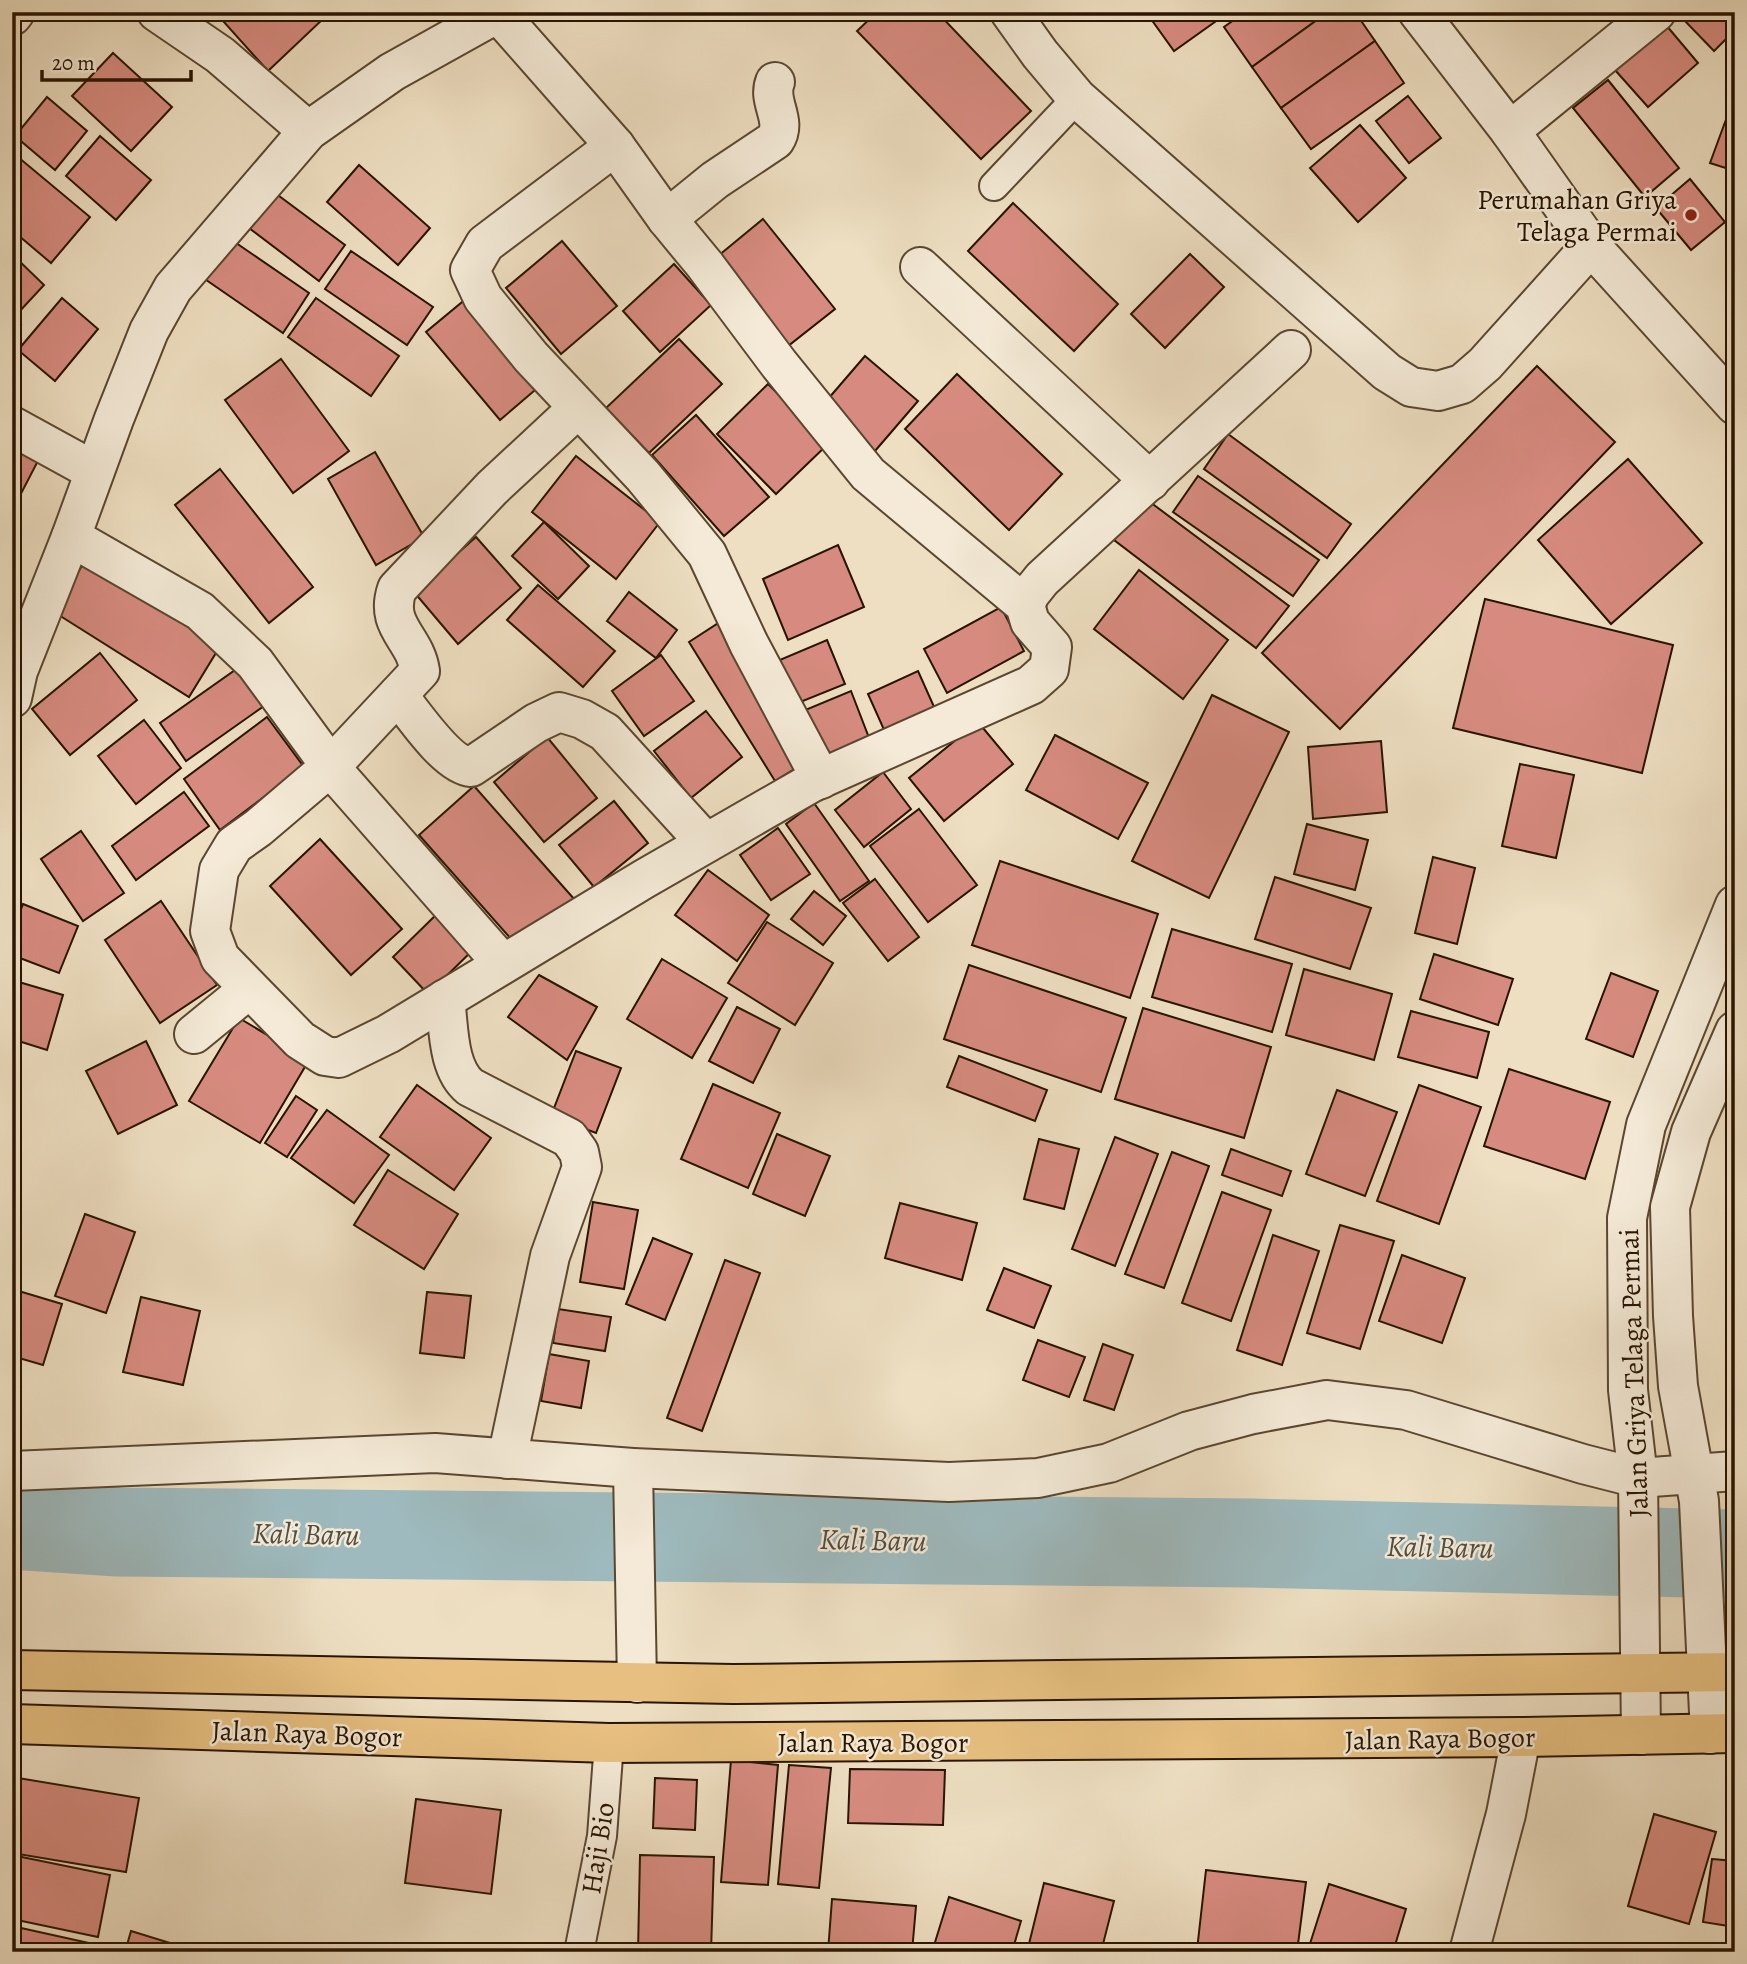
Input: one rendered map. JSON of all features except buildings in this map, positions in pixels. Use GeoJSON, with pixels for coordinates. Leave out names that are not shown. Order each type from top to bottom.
{"type":"FeatureCollection","features":[{"type":"Feature","properties":{"kind":"highway","name":"Jalan Raya Bogor"},"geometry":{"type":"LineString","coordinates":[[12,1670],[636,1665],[733,1684],[1639,1658],[1715,1660]]}},
{"type":"Feature","properties":{"kind":"highway","name":"Jalan Raya Bogor"},"geometry":{"type":"LineString","coordinates":[[12,1724],[609,1743],[1723,1734]]}},
{"type":"Feature","properties":{"kind":"street"},"geometry":{"type":"LineString","coordinates":[[157,12],[220,55],[308,131]]}},
{"type":"Feature","properties":{"kind":"street"},"geometry":{"type":"LineString","coordinates":[[1010,12],[1040,54],[1077,98],[1387,372],[1410,387],[1438,391],[1462,384],[1485,364],[1591,246]]}},
{"type":"Feature","properties":{"kind":"street"},"geometry":{"type":"LineString","coordinates":[[1418,12],[1510,131],[1591,246],[1735,405]]}},
{"type":"Feature","properties":{"kind":"street"},"geometry":{"type":"LineString","coordinates":[[1510,131],[1656,12]]}},
{"type":"Feature","properties":{"kind":"street"},"geometry":{"type":"LineString","coordinates":[[12,698],[18,671],[94,471],[149,331],[173,288],[308,131],[392,72],[498,13],[615,146],[667,219],[868,474],[1024,605],[1030,622],[1052,647],[1049,669],[1031,685],[821,779],[706,843],[388,1034],[339,1058],[325,1056],[300,1040],[220,958],[210,931],[219,870],[234,845],[331,766],[420,671],[414,654],[394,618],[393,603],[397,589],[492,488],[579,408]]}},
{"type":"Feature","properties":{"kind":"street"},"geometry":{"type":"LineString","coordinates":[[667,219],[715,180],[775,140],[780,122],[772,90],[775,82]]}},
{"type":"Feature","properties":{"kind":"street"},"geometry":{"type":"LineString","coordinates":[[615,146],[485,244],[470,270],[482,298],[531,357],[643,476],[707,554],[749,644],[821,779]]}},
{"type":"Feature","properties":{"kind":"street"},"geometry":{"type":"LineString","coordinates":[[920,267],[1150,481]]}},
{"type":"Feature","properties":{"kind":"street"},"geometry":{"type":"LineString","coordinates":[[1024,605],[1042,579],[1291,350]]}},
{"type":"Feature","properties":{"kind":"street"},"geometry":{"type":"LineString","coordinates":[[12,426],[94,471]]}},
{"type":"Feature","properties":{"kind":"street"},"geometry":{"type":"LineString","coordinates":[[71,537],[200,611],[255,663],[331,766],[503,964]]}},
{"type":"Feature","properties":{"kind":"street"},"geometry":{"type":"LineString","coordinates":[[398,695],[442,748],[463,766],[471,766],[559,712],[582,719],[604,732],[706,843]]}},
{"type":"Feature","properties":{"kind":"street","name":"Jalan Griya Telaga Permai"},"geometry":{"type":"LineString","coordinates":[[1641,1735],[1638,1496],[1628,1390],[1627,1218],[1646,1125],[1735,905]]}},
{"type":"Feature","properties":{"kind":"street"},"geometry":{"type":"LineString","coordinates":[[194,1034],[249,989]]}},
{"type":"Feature","properties":{"kind":"street"},"geometry":{"type":"LineString","coordinates":[[445,999],[454,1060],[460,1079],[470,1087],[569,1138],[579,1152],[582,1167],[550,1255],[507,1459]]}},
{"type":"Feature","properties":{"kind":"street","name":"Jalan Griya Telaga Permai"},"geometry":{"type":"LineString","coordinates":[[1723,1734],[1696,1488],[1678,1386],[1670,1207],[1691,1132],[1735,1031]]}},
{"type":"Feature","properties":{"kind":"street"},"geometry":{"type":"LineString","coordinates":[[1628,1390],[1678,1386]]}},
{"type":"Feature","properties":{"kind":"street"},"geometry":{"type":"LineString","coordinates":[[12,1471],[435,1453],[507,1459],[633,1481],[949,1482],[1038,1479],[1109,1463],[1189,1431],[1253,1414],[1327,1400],[1406,1410],[1583,1464],[1638,1496],[1696,1488],[1735,1471]]}},
{"type":"Feature","properties":{"kind":"street"},"geometry":{"type":"LineString","coordinates":[[633,1481],[636,1665]]}},
{"type":"Feature","properties":{"kind":"street"},"geometry":{"type":"LineString","coordinates":[[1469,1952],[1506,1814],[1521,1737]]}},
{"type":"Feature","properties":{"kind":"lane"},"geometry":{"type":"LineString","coordinates":[[994,186],[1077,98]]}},
{"type":"Feature","properties":{"kind":"lane","name":"Haji Bio"},"geometry":{"type":"LineString","coordinates":[[579,1952],[602,1836],[609,1743]]}},
{"type":"Feature","properties":{"kind":"waterway","name":"Kali Baru"},"geometry":{"type":"LineString","coordinates":[[12,1525],[118,1532],[1251,1543],[1735,1554]]}},
{"type":"Feature","properties":{"kind":"place","name":"Perumahan Griya Telaga Permai"},"geometry":{"type":"Point","coordinates":[1691,215]}}]}
